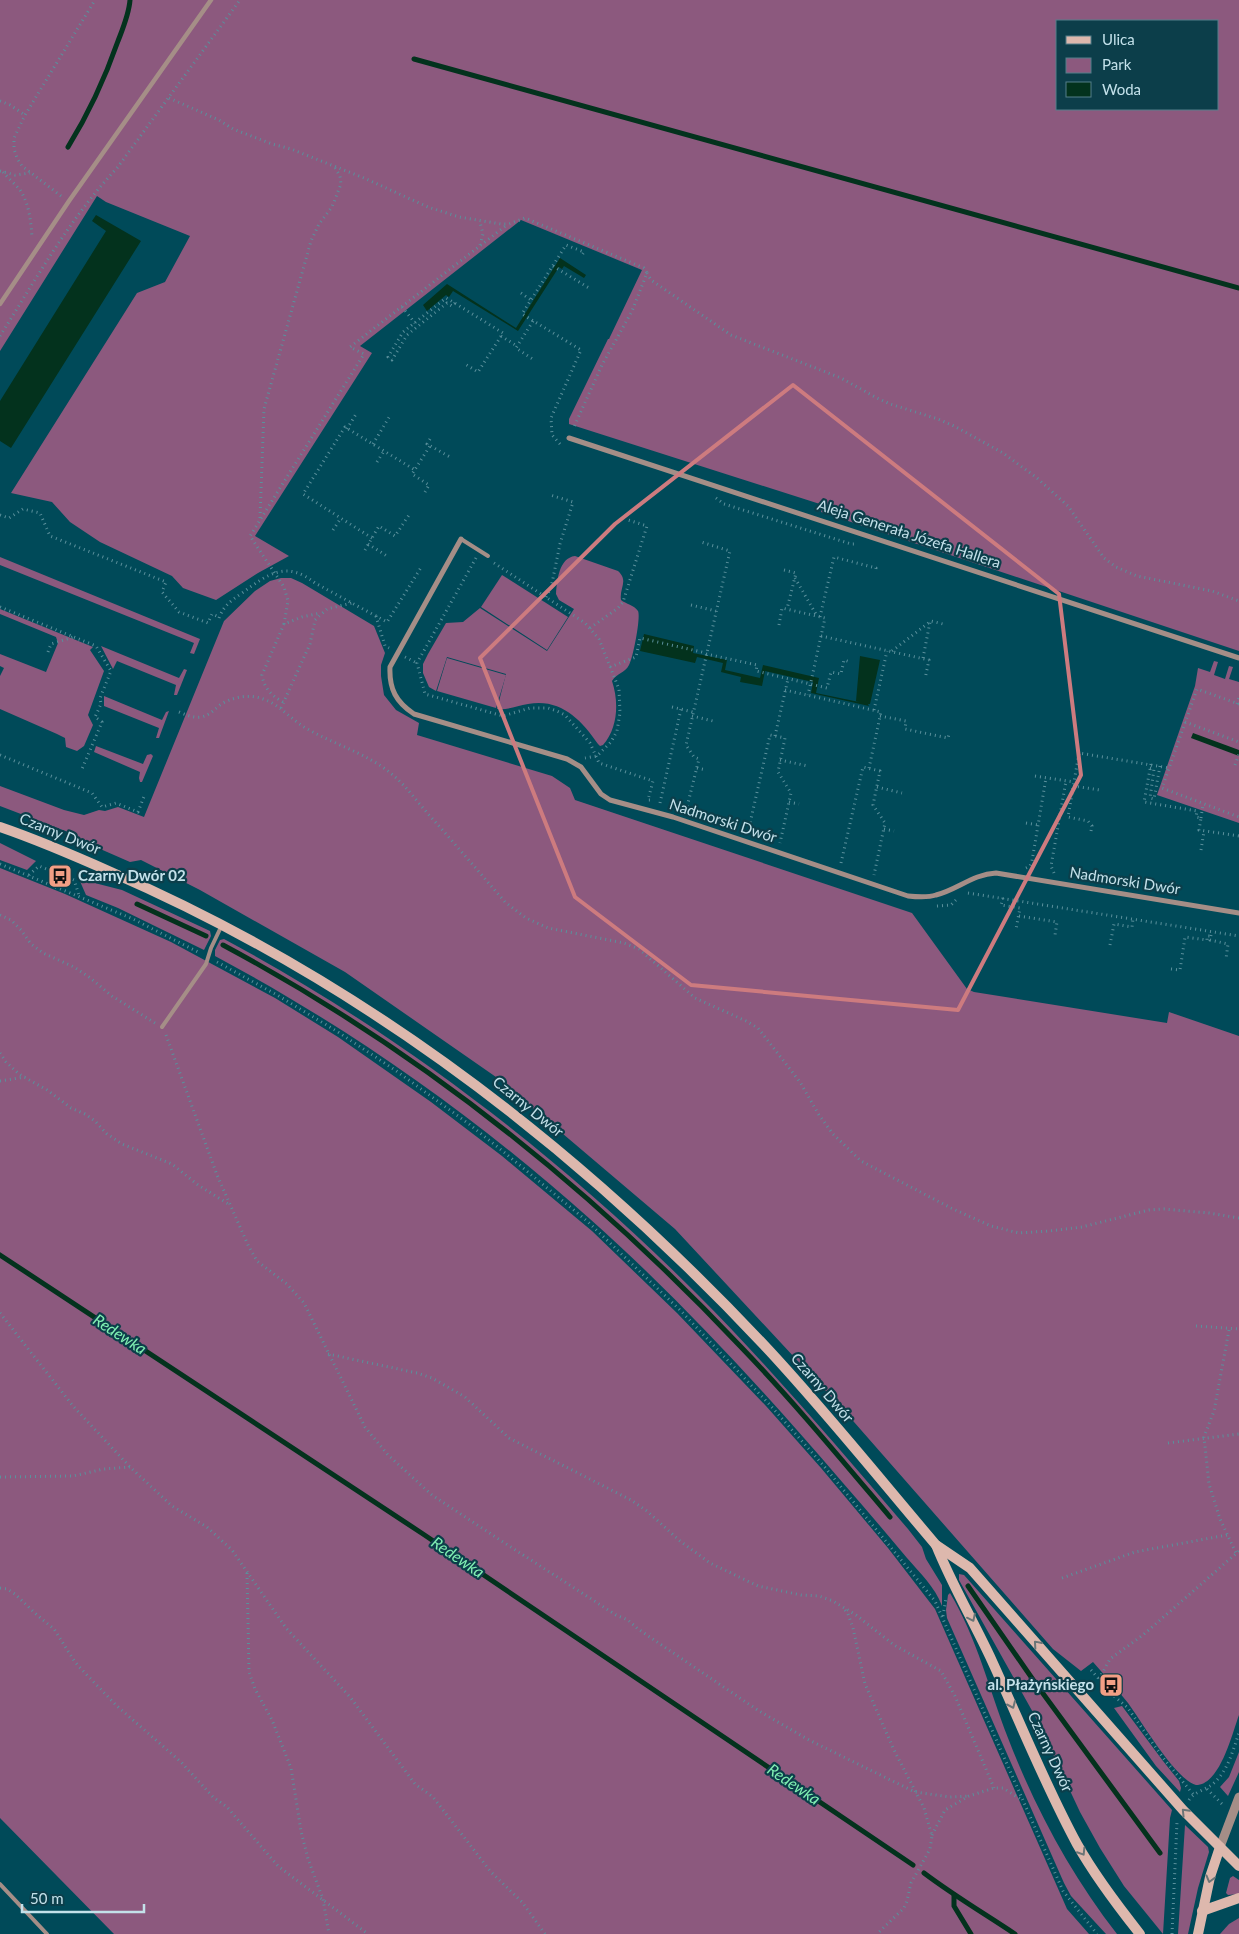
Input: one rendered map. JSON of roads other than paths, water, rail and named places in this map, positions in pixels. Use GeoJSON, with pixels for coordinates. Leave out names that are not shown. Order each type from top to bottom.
{"type":"FeatureCollection","features":[{"type":"Feature","properties":{"kind":"main road","name":"Czarny Dwór"},"geometry":{"type":"LineString","coordinates":[[0,827],[128,879],[223,924],[331,986],[388,1022],[485,1091],[584,1172],[674,1254],[765,1346],[936,1545],[970,1568],[1183,1810],[1239,1866]]}},
{"type":"Feature","properties":{"kind":"main road","name":"Czarny Dwór"},"geometry":{"type":"LineString","coordinates":[[936,1545],[949,1577],[969,1612],[1048,1786],[1078,1845],[1113,1900],[1140,1934]]}},
{"type":"Feature","properties":{"kind":"main road"},"geometry":{"type":"LineString","coordinates":[[1198,1934],[1202,1911],[1220,1847]]}},
{"type":"Feature","properties":{"kind":"main road"},"geometry":{"type":"LineString","coordinates":[[1202,1911],[1239,1898]]}},
{"type":"Feature","properties":{"kind":"street"},"geometry":{"type":"LineString","coordinates":[[0,304],[69,201],[211,0]]}},
{"type":"Feature","properties":{"kind":"street","name":"Aleja Generała Józefa Hallera"},"geometry":{"type":"LineString","coordinates":[[569,438],[1239,658]]}},
{"type":"Feature","properties":{"kind":"street","name":"Nadmorski Dwór"},"geometry":{"type":"LineString","coordinates":[[461,539],[390,667],[391,689],[404,707],[414,714],[567,759],[576,763],[601,794],[610,800],[673,817],[908,896],[938,895],[973,878],[987,874],[996,874],[1239,913]]}},
{"type":"Feature","properties":{"kind":"street"},"geometry":{"type":"LineString","coordinates":[[1220,1847],[1239,1797]]}},
{"type":"Feature","properties":{"kind":"lane"},"geometry":{"type":"LineString","coordinates":[[461,539],[488,556]]}},
{"type":"Feature","properties":{"kind":"lane"},"geometry":{"type":"LineString","coordinates":[[162,1028],[206,964],[223,924]]}},
{"type":"Feature","properties":{"kind":"lane"},"geometry":{"type":"LineString","coordinates":[[0,1884],[47,1934]]}},
{"type":"Feature","properties":{"kind":"water"},"geometry":{"type":"Polygon","coordinates":[[[96,215],[141,241],[11,448],[0,441],[0,401],[106,231],[92,221],[96,215]]]}},
{"type":"Feature","properties":{"kind":"water"},"geometry":{"type":"Polygon","coordinates":[[[560,258],[586,275],[584,278],[564,266],[562,269],[559,267],[518,331],[453,291],[449,297],[446,295],[427,311],[423,305],[447,284],[516,328],[560,258]]]}},
{"type":"Feature","properties":{"kind":"water"},"geometry":{"type":"Polygon","coordinates":[[[644,634],[694,646],[693,653],[727,660],[725,670],[760,678],[763,665],[819,678],[816,693],[859,702],[856,701],[860,656],[880,660],[869,706],[811,693],[813,682],[765,671],[762,686],[740,682],[741,677],[721,672],[723,663],[697,657],[695,663],[640,651],[644,634]]]}},
{"type":"Feature","properties":{"kind":"water"},"geometry":{"type":"Polygon","coordinates":[[[1193,733],[1239,750],[1239,756],[1191,738],[1193,733]]]}},
{"type":"Feature","properties":{"kind":"waterway"},"geometry":{"type":"LineString","coordinates":[[68,147],[102,82],[126,21],[130,0]]}},
{"type":"Feature","properties":{"kind":"waterway"},"geometry":{"type":"LineString","coordinates":[[414,59],[1239,288]]}},
{"type":"Feature","properties":{"kind":"waterway"},"geometry":{"type":"LineString","coordinates":[[137,904],[206,936]]}},
{"type":"Feature","properties":{"kind":"waterway"},"geometry":{"type":"LineString","coordinates":[[223,945],[365,1029],[498,1125],[562,1177],[624,1231],[741,1347],[798,1409],[890,1517]]}},
{"type":"Feature","properties":{"kind":"waterway","name":"Redewka"},"geometry":{"type":"LineString","coordinates":[[0,1255],[423,1534],[913,1865]]}},
{"type":"Feature","properties":{"kind":"waterway"},"geometry":{"type":"LineString","coordinates":[[968,1586],[1036,1684],[1160,1853]]}},
{"type":"Feature","properties":{"kind":"waterway","name":"Redewka"},"geometry":{"type":"LineString","coordinates":[[924,1873],[1015,1934]]}},
{"type":"Feature","properties":{"kind":"waterway"},"geometry":{"type":"LineString","coordinates":[[954,1895],[954,1906],[971,1934]]}},
{"type":"Feature","properties":{"kind":"place","name":"Czarny Dwór 02"},"geometry":{"type":"Point","coordinates":[60,876]}},
{"type":"Feature","properties":{"kind":"place","name":"al. Płażyńskiego"},"geometry":{"type":"Point","coordinates":[1111,1685]}}]}
